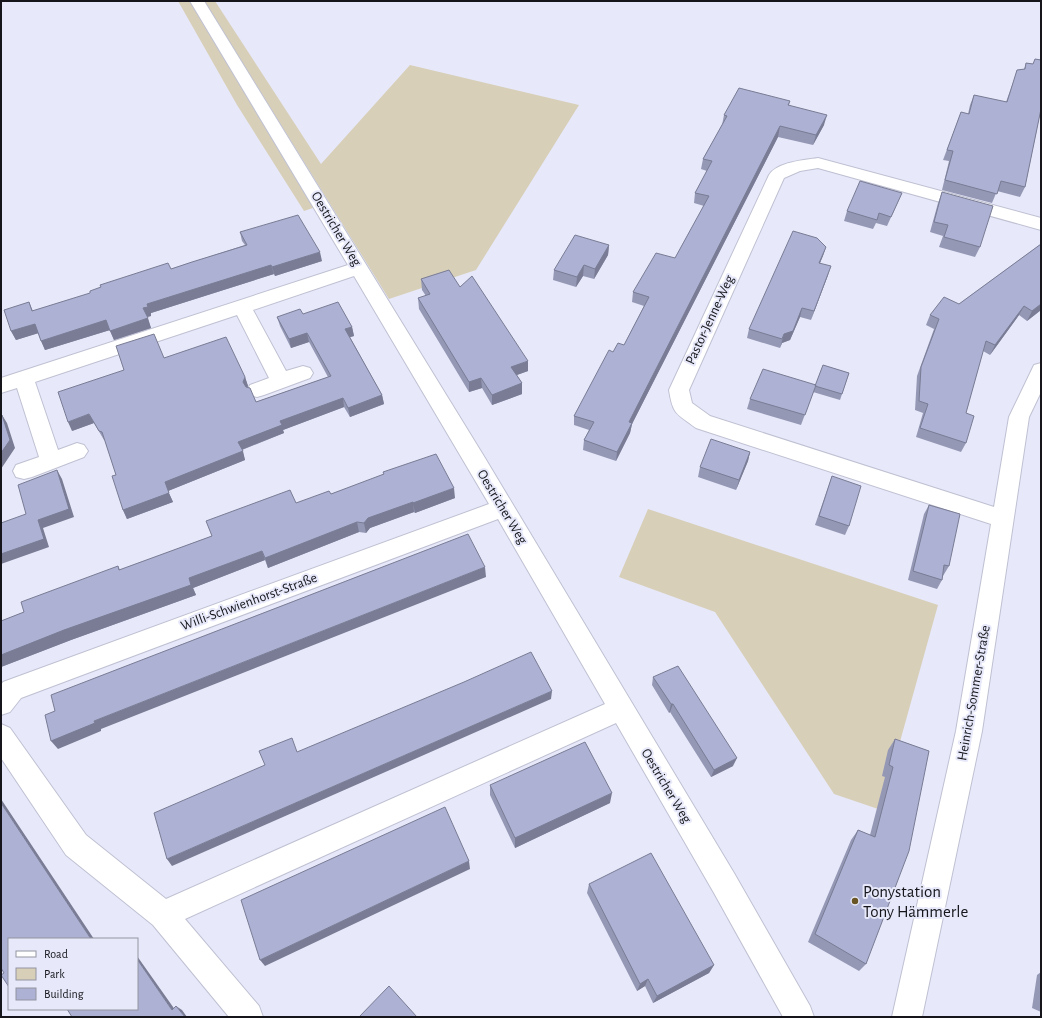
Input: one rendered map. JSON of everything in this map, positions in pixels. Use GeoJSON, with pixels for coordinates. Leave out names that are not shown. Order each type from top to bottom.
{"type":"FeatureCollection","features":[{"type":"Feature","properties":{"kind":"street","name":"Oestricher Weg"},"geometry":{"type":"LineString","coordinates":[[197,1],[503,508],[620,709],[720,876],[799,1017]]}},
{"type":"Feature","properties":{"kind":"street","name":"Pastor-Jenne-Weg"},"geometry":{"type":"LineString","coordinates":[[1002,519],[703,422],[682,407],[679,390],[777,175],[796,166],[818,163],[1041,224]]}},
{"type":"Feature","properties":{"kind":"street"},"geometry":{"type":"LineString","coordinates":[[1,386],[359,268]]}},
{"type":"Feature","properties":{"kind":"street"},"geometry":{"type":"LineString","coordinates":[[242,307],[281,381]]}},
{"type":"Feature","properties":{"kind":"street","name":"Heinrich-Sommer-Straße"},"geometry":{"type":"LineString","coordinates":[[907,1017],[969,731],[1019,417],[1041,370]]}},
{"type":"Feature","properties":{"kind":"street"},"geometry":{"type":"LineString","coordinates":[[257,390],[303,373]]}},
{"type":"Feature","properties":{"kind":"street"},"geometry":{"type":"LineString","coordinates":[[24,378],[51,461]]}},
{"type":"Feature","properties":{"kind":"street"},"geometry":{"type":"LineString","coordinates":[[24,470],[77,451]]}},
{"type":"Feature","properties":{"kind":"street","name":"Willi-Schwienhorst-Straße"},"geometry":{"type":"LineString","coordinates":[[1,704],[12,690],[503,508]]}},
{"type":"Feature","properties":{"kind":"street"},"geometry":{"type":"LineString","coordinates":[[163,915],[620,709]]}},
{"type":"Feature","properties":{"kind":"street"},"geometry":{"type":"LineString","coordinates":[[1,736],[76,845],[163,915],[248,1017]]}},
{"type":"Feature","properties":{"kind":"green space"},"geometry":{"type":"Polygon","coordinates":[[[178,1],[191,1],[316,207],[304,211],[237,105],[178,1]]]}},
{"type":"Feature","properties":{"kind":"green space"},"geometry":{"type":"Polygon","coordinates":[[[204,1],[215,1],[321,164],[410,65],[579,105],[476,270],[389,299],[204,1]]]}},
{"type":"Feature","properties":{"kind":"green space"},"geometry":{"type":"Polygon","coordinates":[[[648,509],[938,605],[881,810],[834,794],[715,612],[619,577],[648,509]]]}},
{"type":"Feature","properties":{"kind":"building"},"geometry":{"type":"Polygon","coordinates":[[[1035,59],[1041,60],[1041,109],[1025,187],[1001,181],[997,194],[945,180],[953,151],[947,150],[961,112],[969,114],[974,95],[1007,102],[1017,70],[1025,69],[1026,63],[1033,64],[1035,59]]]}},
{"type":"Feature","properties":{"kind":"building"},"geometry":{"type":"Polygon","coordinates":[[[739,88],[790,101],[788,105],[827,115],[816,135],[780,126],[629,422],[632,423],[617,452],[584,440],[594,422],[574,416],[609,350],[613,352],[618,343],[624,345],[649,297],[633,292],[656,253],[675,258],[709,196],[695,193],[712,161],[703,159],[727,116],[724,115],[739,88]]]}},
{"type":"Feature","properties":{"kind":"building"},"geometry":{"type":"Polygon","coordinates":[[[860,181],[902,193],[891,217],[879,213],[877,220],[847,211],[860,181]]]}},
{"type":"Feature","properties":{"kind":"building"},"geometry":{"type":"Polygon","coordinates":[[[942,192],[993,206],[980,247],[944,237],[948,225],[934,222],[942,192]]]}},
{"type":"Feature","properties":{"kind":"building"},"geometry":{"type":"Polygon","coordinates":[[[298,215],[320,252],[272,267],[271,265],[147,304],[148,307],[143,308],[148,318],[110,331],[106,320],[41,341],[35,324],[11,331],[4,310],[29,302],[32,311],[90,293],[90,291],[101,287],[100,285],[168,263],[171,269],[247,245],[240,232],[298,215]]]}},
{"type":"Feature","properties":{"kind":"building"},"geometry":{"type":"Polygon","coordinates":[[[793,231],[817,238],[826,247],[819,263],[831,266],[814,311],[802,308],[793,331],[784,334],[782,339],[749,329],[793,231]]]}},
{"type":"Feature","properties":{"kind":"building"},"geometry":{"type":"Polygon","coordinates":[[[575,235],[609,245],[595,269],[584,265],[577,277],[554,270],[575,235]]]}},
{"type":"Feature","properties":{"kind":"building"},"geometry":{"type":"Polygon","coordinates":[[[1041,244],[1041,304],[1032,311],[1024,306],[995,345],[986,341],[966,413],[974,416],[966,443],[920,428],[928,404],[919,401],[921,367],[939,319],[930,315],[944,297],[959,304],[1041,244]]]}},
{"type":"Feature","properties":{"kind":"building"},"geometry":{"type":"Polygon","coordinates":[[[449,270],[460,287],[472,276],[528,361],[511,367],[522,383],[492,395],[481,378],[469,382],[418,298],[430,294],[421,279],[449,270]]]}},
{"type":"Feature","properties":{"kind":"building"},"geometry":{"type":"Polygon","coordinates":[[[338,302],[352,327],[345,329],[382,395],[348,408],[343,398],[280,421],[282,425],[238,442],[243,451],[165,482],[169,493],[123,510],[112,476],[116,475],[102,432],[99,431],[89,414],[68,422],[58,392],[124,370],[116,346],[154,334],[164,358],[226,337],[245,377],[243,382],[246,387],[250,388],[256,402],[331,376],[307,333],[289,339],[277,317],[300,309],[303,314],[338,302]]]}},
{"type":"Feature","properties":{"kind":"building"},"geometry":{"type":"Polygon","coordinates":[[[823,365],[849,373],[842,394],[815,386],[823,365]]]}},
{"type":"Feature","properties":{"kind":"building"},"geometry":{"type":"Polygon","coordinates":[[[763,369],[816,385],[805,415],[750,399],[763,369]]]}},
{"type":"Feature","properties":{"kind":"building"},"geometry":{"type":"Polygon","coordinates":[[[1,415],[10,440],[1,453],[1,415]]]}},
{"type":"Feature","properties":{"kind":"building"},"geometry":{"type":"Polygon","coordinates":[[[711,439],[750,452],[739,480],[700,467],[711,439]]]}},
{"type":"Feature","properties":{"kind":"building"},"geometry":{"type":"Polygon","coordinates":[[[436,454],[454,488],[368,518],[364,523],[357,522],[265,558],[262,551],[189,578],[191,585],[64,630],[1,655],[1,621],[24,612],[21,602],[118,566],[119,570],[212,536],[206,521],[290,490],[296,503],[329,491],[331,494],[384,474],[383,472],[436,454]]]}},
{"type":"Feature","properties":{"kind":"building"},"geometry":{"type":"Polygon","coordinates":[[[57,470],[69,509],[38,520],[44,539],[1,554],[1,523],[26,514],[18,485],[57,470]]]}},
{"type":"Feature","properties":{"kind":"building"},"geometry":{"type":"Polygon","coordinates":[[[832,476],[861,486],[849,526],[819,516],[832,476]]]}},
{"type":"Feature","properties":{"kind":"building"},"geometry":{"type":"Polygon","coordinates":[[[929,505],[960,514],[949,566],[944,565],[942,580],[913,571],[929,505]]]}},
{"type":"Feature","properties":{"kind":"building"},"geometry":{"type":"Polygon","coordinates":[[[468,534],[485,567],[94,721],[95,723],[51,741],[45,715],[55,711],[51,695],[468,534]]]}},
{"type":"Feature","properties":{"kind":"building"},"geometry":{"type":"Polygon","coordinates":[[[531,652],[552,691],[167,859],[154,813],[265,765],[259,751],[292,738],[297,752],[464,682],[531,652]]]}},
{"type":"Feature","properties":{"kind":"building"},"geometry":{"type":"Polygon","coordinates":[[[678,666],[737,758],[714,770],[673,704],[671,704],[653,677],[678,666]]]}},
{"type":"Feature","properties":{"kind":"building","name":"Ponystation Tony Hämmerle"},"geometry":{"type":"Polygon","coordinates":[[[895,739],[929,751],[909,851],[866,964],[815,934],[858,830],[875,837],[893,767],[889,765],[895,739]]]}},
{"type":"Feature","properties":{"kind":"building"},"geometry":{"type":"Polygon","coordinates":[[[585,742],[612,793],[515,838],[490,785],[585,742]]]}},
{"type":"Feature","properties":{"kind":"building"},"geometry":{"type":"Polygon","coordinates":[[[1,803],[90,938],[8,938],[8,986],[1,975],[4,973],[1,968],[1,803]]]}},
{"type":"Feature","properties":{"kind":"building"},"geometry":{"type":"Polygon","coordinates":[[[445,807],[469,861],[260,960],[241,900],[445,807]]]}},
{"type":"Feature","properties":{"kind":"building"},"geometry":{"type":"Polygon","coordinates":[[[651,853],[714,965],[657,996],[648,979],[640,984],[589,884],[651,853]]]}},
{"type":"Feature","properties":{"kind":"building"},"geometry":{"type":"Polygon","coordinates":[[[138,960],[172,1010],[176,1006],[185,1017],[72,1017],[68,1010],[138,1010],[138,960]]]}},
{"type":"Feature","properties":{"kind":"building"},"geometry":{"type":"Polygon","coordinates":[[[389,986],[417,1017],[359,1017],[389,986]]]}},
{"type":"Feature","properties":{"kind":"place","name":"Ponystation Tony Hämmerle"},"geometry":{"type":"Point","coordinates":[855,901]}}]}
